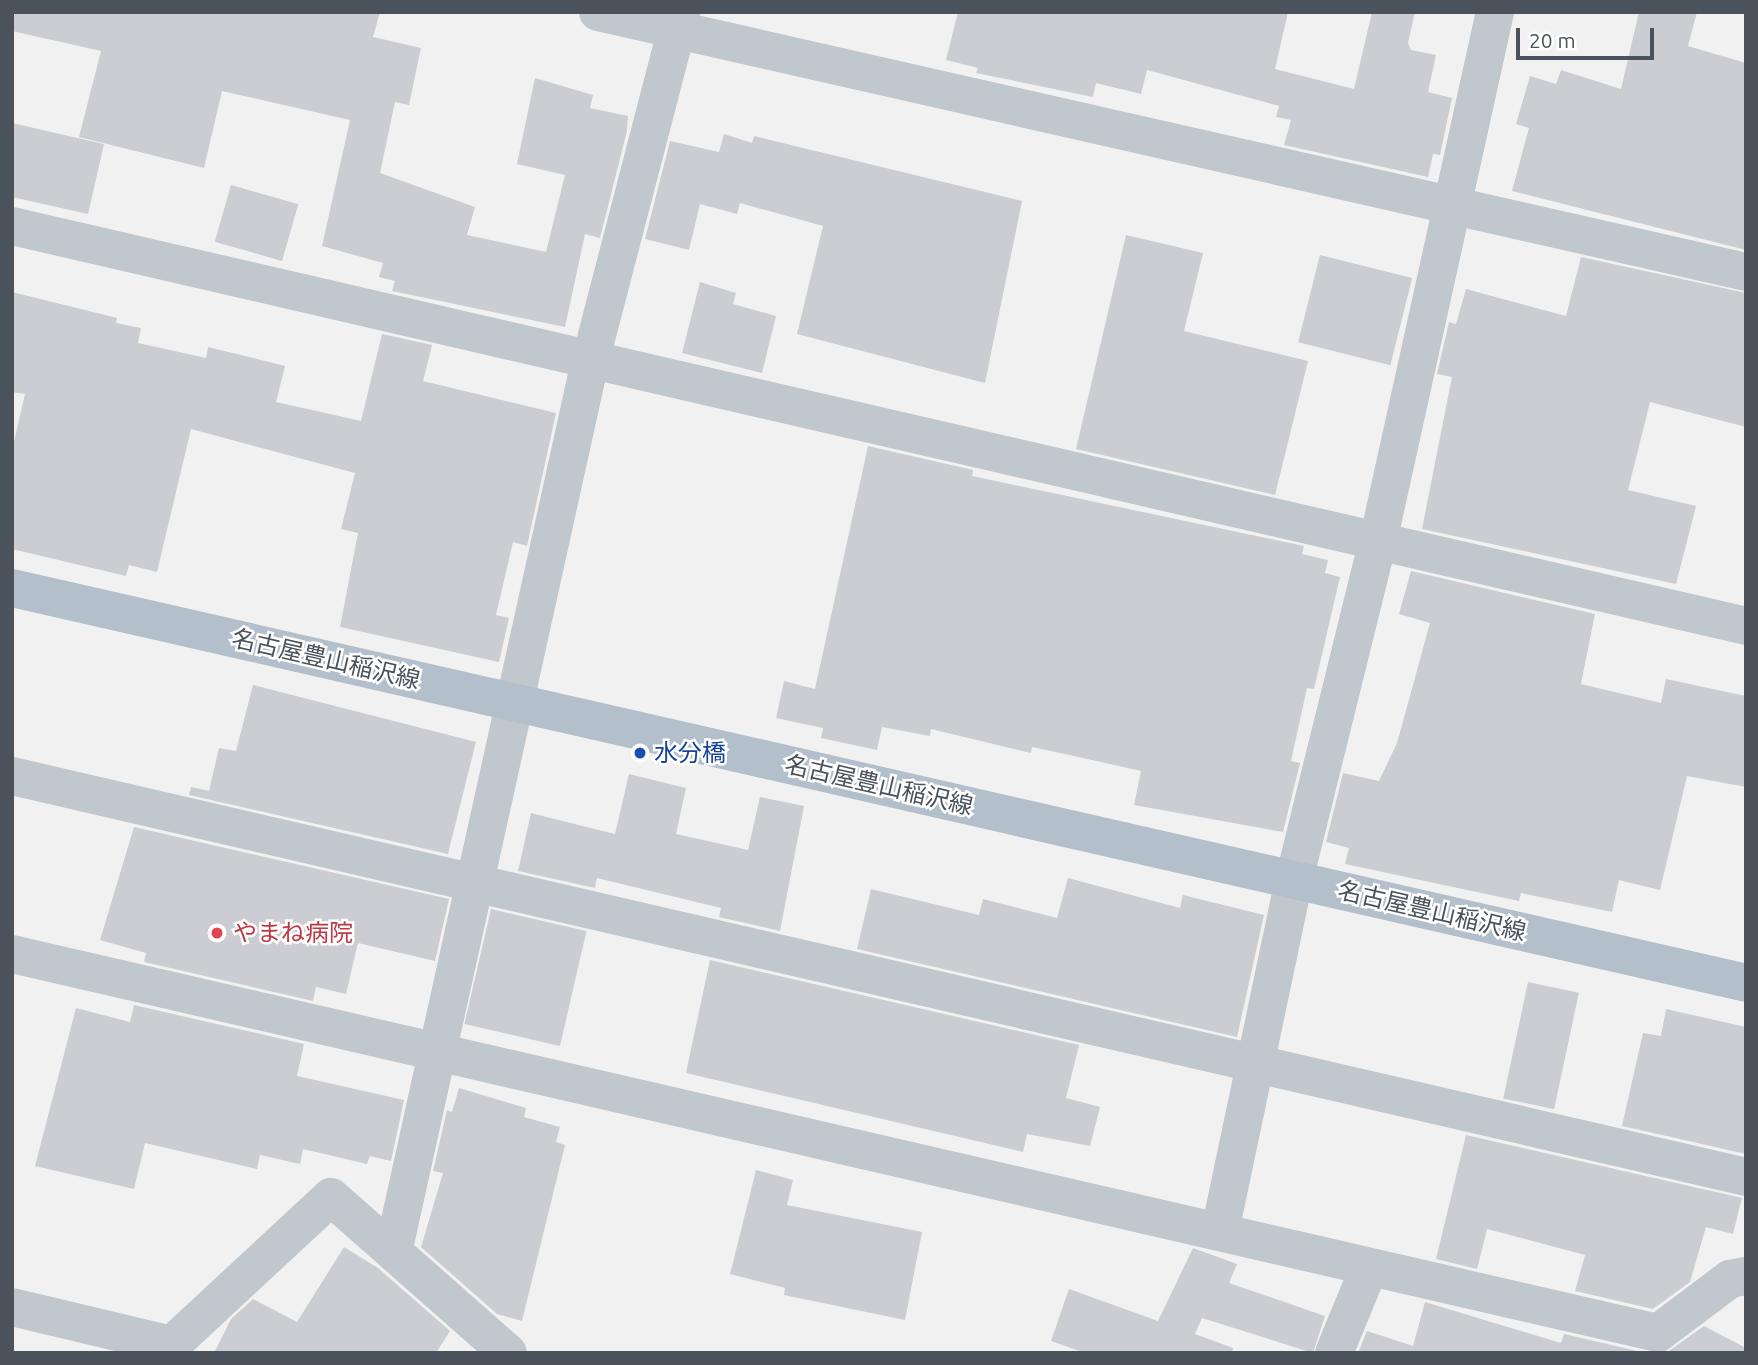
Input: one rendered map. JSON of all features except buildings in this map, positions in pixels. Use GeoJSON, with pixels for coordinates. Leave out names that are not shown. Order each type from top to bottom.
{"type":"FeatureCollection","features":[{"type":"Feature","properties":{"kind":"main road","name":"名古屋豊山稲沢線"},"geometry":{"type":"LineString","coordinates":[[12,588],[1746,983]]}},
{"type":"Feature","properties":{"kind":"street"},"geometry":{"type":"LineString","coordinates":[[598,12],[679,21],[1450,207],[1746,272]]}},
{"type":"Feature","properties":{"kind":"street"},"geometry":{"type":"LineString","coordinates":[[1220,1231],[1294,880],[1379,537],[1495,12]]}},
{"type":"Feature","properties":{"kind":"street"},"geometry":{"type":"LineString","coordinates":[[394,1248],[478,887],[590,362],[679,21]]}},
{"type":"Feature","properties":{"kind":"street"},"geometry":{"type":"LineString","coordinates":[[12,226],[590,362],[1379,537],[1746,626]]}},
{"type":"Feature","properties":{"kind":"street"},"geometry":{"type":"LineString","coordinates":[[12,776],[478,887],[1746,1177]]}},
{"type":"Feature","properties":{"kind":"street"},"geometry":{"type":"LineString","coordinates":[[12,954],[1658,1333],[1730,1279],[1746,1276]]}},
{"type":"Feature","properties":{"kind":"street"},"geometry":{"type":"LineString","coordinates":[[12,1307],[167,1349],[331,1197],[394,1248],[509,1353]]}},
{"type":"Feature","properties":{"kind":"street"},"geometry":{"type":"LineString","coordinates":[[1334,1353],[1369,1268]]}},
{"type":"Feature","properties":{"kind":"place","name":"水分橋"},"geometry":{"type":"Point","coordinates":[640,753]}},
{"type":"Feature","properties":{"kind":"place","name":"やまね病院"},"geometry":{"type":"Point","coordinates":[217,933]}}]}
